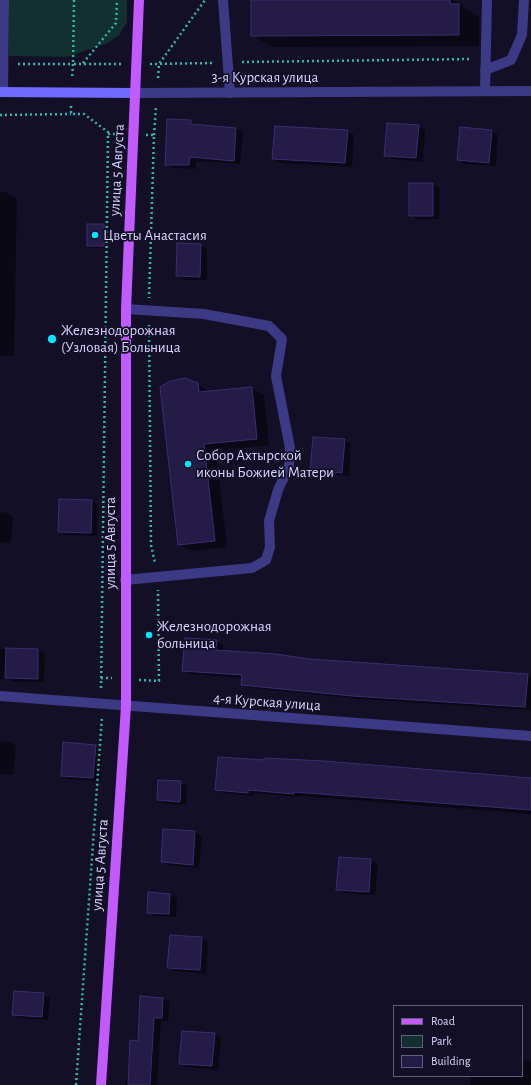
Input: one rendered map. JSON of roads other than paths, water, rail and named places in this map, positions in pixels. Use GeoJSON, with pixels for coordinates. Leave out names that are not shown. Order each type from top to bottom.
{"type":"FeatureCollection","features":[{"type":"Feature","properties":{"kind":"main road","name":"улица 5 Августа"},"geometry":{"type":"LineString","coordinates":[[101,1085],[126,706],[126,309],[139,0]]}},
{"type":"Feature","properties":{"kind":"main road","name":"3-я Курская улица"},"geometry":{"type":"LineString","coordinates":[[1,92],[135,93]]}},
{"type":"Feature","properties":{"kind":"street"},"geometry":{"type":"LineString","coordinates":[[1,92],[4,0]]}},
{"type":"Feature","properties":{"kind":"street"},"geometry":{"type":"LineString","coordinates":[[222,0],[229,62],[230,93]]}},
{"type":"Feature","properties":{"kind":"street"},"geometry":{"type":"LineString","coordinates":[[485,91],[487,0]]}},
{"type":"Feature","properties":{"kind":"street"},"geometry":{"type":"LineString","coordinates":[[485,70],[511,60],[522,35],[524,0]]}},
{"type":"Feature","properties":{"kind":"street","name":"3-я Курская улица"},"geometry":{"type":"LineString","coordinates":[[135,93],[531,91]]}},
{"type":"Feature","properties":{"kind":"street"},"geometry":{"type":"LineString","coordinates":[[125,580],[252,568],[266,560],[270,547],[269,521],[278,490],[289,466],[290,448],[276,376],[282,339],[269,326],[204,314],[126,309]]}},
{"type":"Feature","properties":{"kind":"street","name":"4-я Курская улица"},"geometry":{"type":"LineString","coordinates":[[0,696],[531,736]]}},
{"type":"Feature","properties":{"kind":"place","name":"Цветы Анастасия"},"geometry":{"type":"Point","coordinates":[95,235]}},
{"type":"Feature","properties":{"kind":"place","name":"Железнодорожная (Узловая) Больница"},"geometry":{"type":"Point","coordinates":[52,339]}},
{"type":"Feature","properties":{"kind":"place","name":"Собор Ахтырской иконы Божией Матери"},"geometry":{"type":"Point","coordinates":[188,464]}},
{"type":"Feature","properties":{"kind":"place","name":"Железнодорожная больница"},"geometry":{"type":"Point","coordinates":[149,635]}}]}
